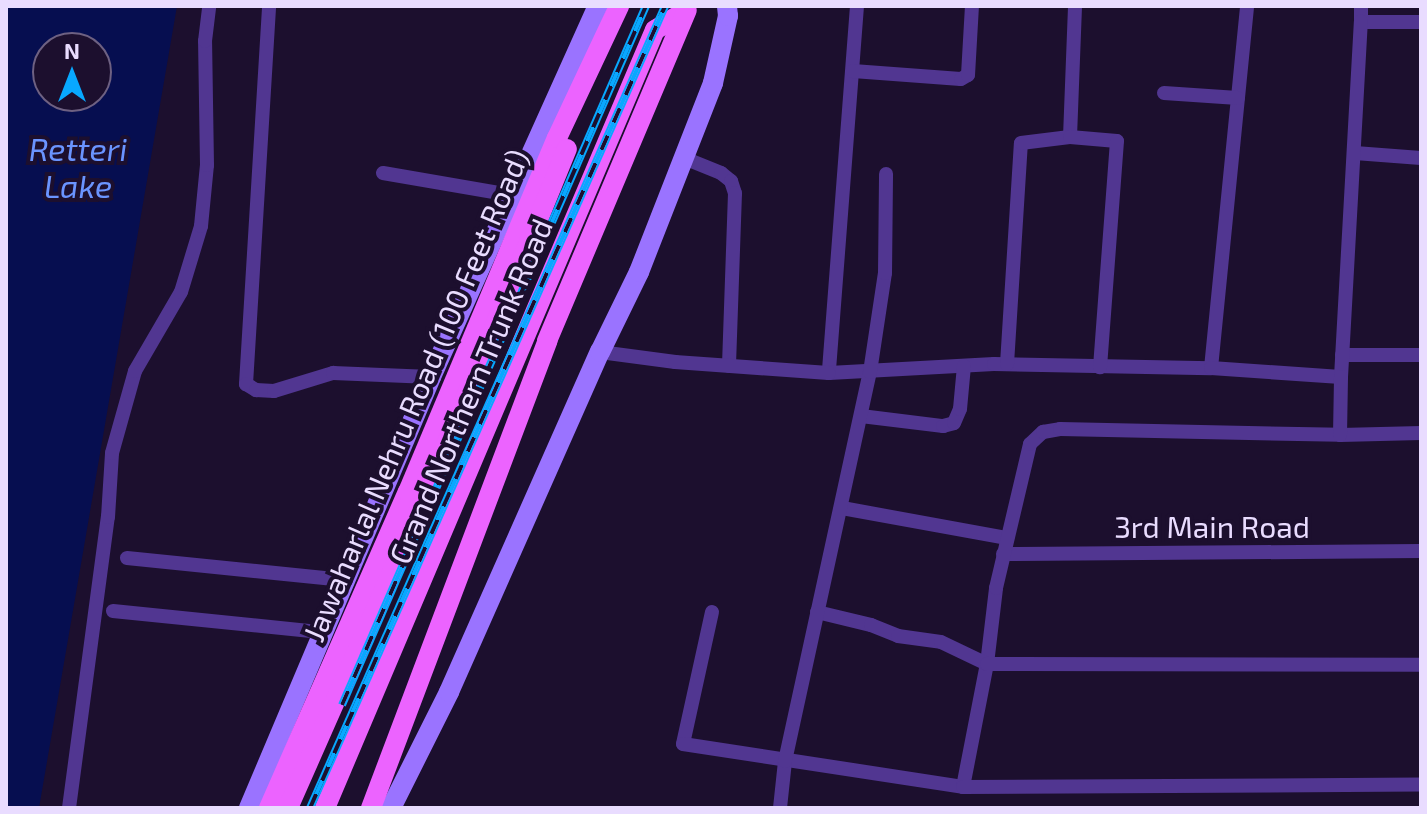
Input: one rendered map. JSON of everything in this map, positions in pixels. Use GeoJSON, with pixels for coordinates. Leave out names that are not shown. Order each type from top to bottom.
{"type":"FeatureCollection","features":[{"type":"Feature","properties":{"kind":"main road","name":"Jawaharlal Nehru Road (100 Feet Road)"},"geometry":{"type":"LineString","coordinates":[[269,808],[408,492],[557,138],[619,6]]}},
{"type":"Feature","properties":{"kind":"main road","name":"Grand Northern Trunk Road"},"geometry":{"type":"LineString","coordinates":[[288,808],[430,485],[569,143],[624,24],[626,6]]}},
{"type":"Feature","properties":{"kind":"main road","name":"Grand Northern Trunk Road"},"geometry":{"type":"LineString","coordinates":[[325,808],[655,30],[687,9]]}},
{"type":"Feature","properties":{"kind":"main road"},"geometry":{"type":"LineString","coordinates":[[371,808],[547,341],[687,9]]}},
{"type":"Feature","properties":{"kind":"street"},"geometry":{"type":"LineString","coordinates":[[69,808],[108,517],[112,453],[135,371],[181,292],[201,226],[207,165],[205,41],[209,6]]}},
{"type":"Feature","properties":{"kind":"street"},"geometry":{"type":"LineString","coordinates":[[249,808],[431,377],[598,6]]}},
{"type":"Feature","properties":{"kind":"street"},"geometry":{"type":"LineString","coordinates":[[391,808],[449,692],[600,352],[639,272],[713,83],[728,16],[727,6]]}},
{"type":"Feature","properties":{"kind":"street"},"geometry":{"type":"LineString","coordinates":[[829,373],[857,6]]}},
{"type":"Feature","properties":{"kind":"street"},"geometry":{"type":"LineString","coordinates":[[853,71],[961,79],[968,75],[972,6]]}},
{"type":"Feature","properties":{"kind":"street"},"geometry":{"type":"LineString","coordinates":[[1070,137],[1075,6]]}},
{"type":"Feature","properties":{"kind":"street"},"geometry":{"type":"LineString","coordinates":[[1211,368],[1247,6]]}},
{"type":"Feature","properties":{"kind":"street"},"geometry":{"type":"LineString","coordinates":[[1340,435],[1361,6]]}},
{"type":"Feature","properties":{"kind":"street"},"geometry":{"type":"LineString","coordinates":[[269,8],[246,384],[256,390],[274,391],[333,373],[431,377]]}},
{"type":"Feature","properties":{"kind":"street"},"geometry":{"type":"LineString","coordinates":[[1361,22],[1421,22]]}},
{"type":"Feature","properties":{"kind":"street"},"geometry":{"type":"LineString","coordinates":[[1164,93],[1238,98]]}},
{"type":"Feature","properties":{"kind":"street"},"geometry":{"type":"LineString","coordinates":[[1007,364],[1021,143],[1070,137],[1117,141],[1100,367]]}},
{"type":"Feature","properties":{"kind":"street"},"geometry":{"type":"LineString","coordinates":[[1355,153],[1421,158]]}},
{"type":"Feature","properties":{"kind":"street"},"geometry":{"type":"LineString","coordinates":[[684,158],[721,173],[731,181],[735,193],[729,366]]}},
{"type":"Feature","properties":{"kind":"street"},"geometry":{"type":"LineString","coordinates":[[383,173],[511,195]]}},
{"type":"Feature","properties":{"kind":"street"},"geometry":{"type":"LineString","coordinates":[[780,808],[785,761],[870,372],[885,273],[886,174]]}},
{"type":"Feature","properties":{"kind":"street"},"geometry":{"type":"LineString","coordinates":[[600,352],[829,373],[1007,364],[1211,368],[1341,377]]}},
{"type":"Feature","properties":{"kind":"street"},"geometry":{"type":"LineString","coordinates":[[1342,355],[1421,355]]}},
{"type":"Feature","properties":{"kind":"street"},"geometry":{"type":"LineString","coordinates":[[861,416],[943,426],[954,423],[960,409],[964,366]]}},
{"type":"Feature","properties":{"kind":"street"},"geometry":{"type":"LineString","coordinates":[[963,787],[987,664],[1003,554],[1030,444],[1043,432],[1060,429],[1340,435],[1421,433]]}},
{"type":"Feature","properties":{"kind":"street"},"geometry":{"type":"LineString","coordinates":[[842,508],[1007,538]]}},
{"type":"Feature","properties":{"kind":"street","name":"3rd Main Road"},"geometry":{"type":"LineString","coordinates":[[1003,554],[1421,551]]}},
{"type":"Feature","properties":{"kind":"street"},"geometry":{"type":"LineString","coordinates":[[127,558],[344,580]]}},
{"type":"Feature","properties":{"kind":"street"},"geometry":{"type":"LineString","coordinates":[[113,611],[321,632]]}},
{"type":"Feature","properties":{"kind":"street"},"geometry":{"type":"LineString","coordinates":[[712,612],[683,744],[963,787],[1421,785]]}},
{"type":"Feature","properties":{"kind":"street"},"geometry":{"type":"LineString","coordinates":[[817,612],[871,625],[898,636],[941,642],[987,664],[1421,665]]}},
{"type":"Feature","properties":{"kind":"water","name":"Retteri Lake"},"geometry":{"type":"Polygon","coordinates":[[[6,6],[177,6],[39,808],[6,808],[6,6]]]}},
{"type":"Feature","properties":{"kind":"railway"},"geometry":{"type":"LineString","coordinates":[[342,705],[646,6]]}},
{"type":"Feature","properties":{"kind":"railway"},"geometry":{"type":"LineString","coordinates":[[310,808],[665,6]]}}]}
